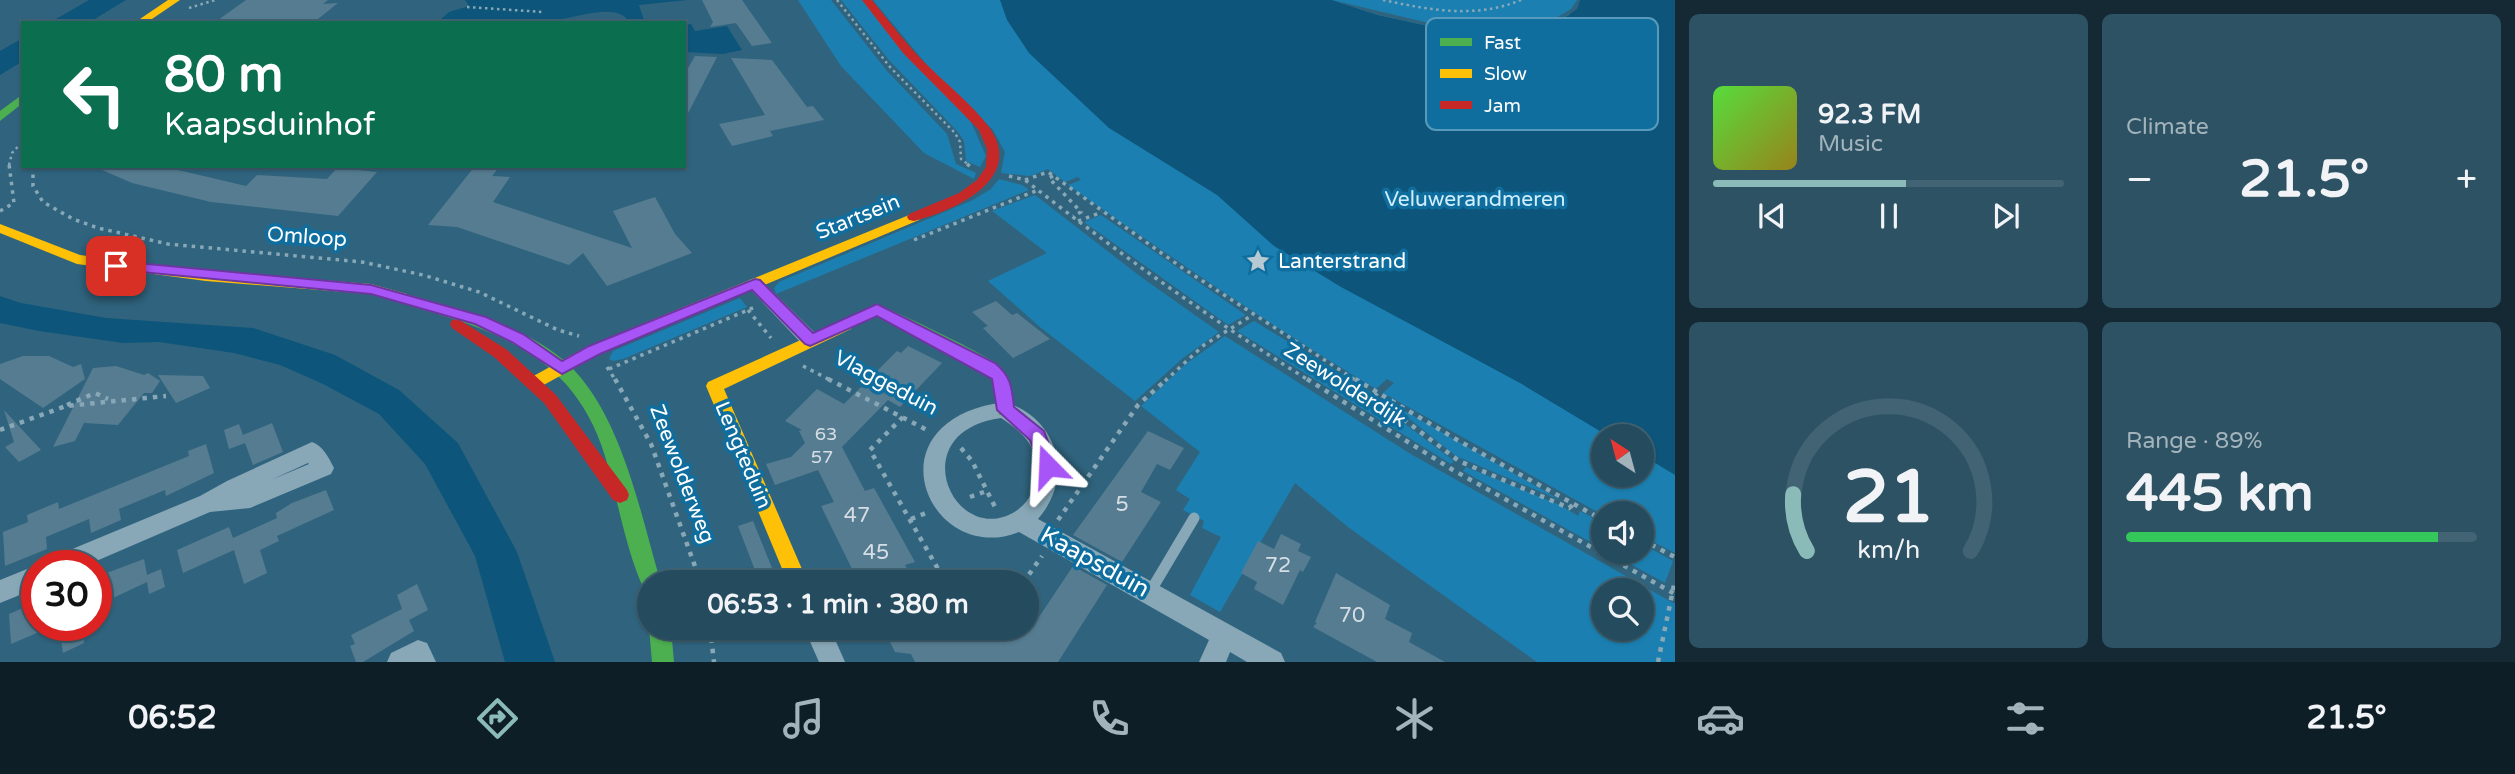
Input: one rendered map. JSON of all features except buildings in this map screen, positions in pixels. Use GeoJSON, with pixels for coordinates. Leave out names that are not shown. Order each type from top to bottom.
{"type":"FeatureCollection","features":[{"type":"Feature","properties":{"kind":"street"},"geometry":{"type":"LineString","coordinates":[[142,21],[175,0]]}},
{"type":"Feature","properties":{"kind":"street"},"geometry":{"type":"LineString","coordinates":[[867,0],[907,51],[984,129],[995,153],[991,172]]}},
{"type":"Feature","properties":{"kind":"street"},"geometry":{"type":"LineString","coordinates":[[0,117],[21,99]]}},
{"type":"Feature","properties":{"kind":"street","name":"Startsein"},"geometry":{"type":"LineString","coordinates":[[534,383],[594,350],[964,196],[976,190],[991,172]]}},
{"type":"Feature","properties":{"kind":"street"},"geometry":{"type":"LineString","coordinates":[[0,212],[4,216],[3,229],[77,260],[206,276],[371,289],[481,321],[518,338],[562,368],[598,415],[613,453],[647,570]]}},
{"type":"Feature","properties":{"kind":"street","name":"Vlaggeduin"},"geometry":{"type":"LineString","coordinates":[[755,284],[810,340]]}},
{"type":"Feature","properties":{"kind":"street"},"geometry":{"type":"LineString","coordinates":[[437,310],[500,353],[534,383],[575,431],[625,502]]}},
{"type":"Feature","properties":{"kind":"street","name":"Lengteduin"},"geometry":{"type":"LineString","coordinates":[[792,570],[714,386],[877,310],[990,367],[1003,383],[1005,410]]}},
{"type":"Feature","properties":{"kind":"street"},"geometry":{"type":"LineString","coordinates":[[1005,410],[1037,436],[1048,466],[1045,492],[1033,512],[1020,522],[985,529],[967,523],[946,506],[939,496],[934,472],[944,439],[956,424],[976,414],[1005,410]]}},
{"type":"Feature","properties":{"kind":"street"},"geometry":{"type":"LineString","coordinates":[[97,550],[208,503]]}},
{"type":"Feature","properties":{"kind":"street","name":"Kaapsduin"},"geometry":{"type":"LineString","coordinates":[[1020,522],[1272,662]]}},
{"type":"Feature","properties":{"kind":"street"},"geometry":{"type":"LineString","coordinates":[[0,592],[21,583]]}},
{"type":"Feature","properties":{"kind":"street"},"geometry":{"type":"LineString","coordinates":[[1212,662],[1225,635]]}},
{"type":"Feature","properties":{"kind":"street"},"geometry":{"type":"LineString","coordinates":[[661,640],[663,662]]}},
{"type":"Feature","properties":{"kind":"street"},"geometry":{"type":"LineString","coordinates":[[822,640],[832,662]]}},
{"type":"Feature","properties":{"kind":"street"},"geometry":{"type":"LineString","coordinates":[[400,662],[418,652],[423,662]]}},
{"type":"Feature","properties":{"kind":"lane"},"geometry":{"type":"LineString","coordinates":[[1150,592],[1194,518]]}},
{"type":"Feature","properties":{"kind":"path"},"geometry":{"type":"LineString","coordinates":[[837,0],[890,67],[955,133],[960,142],[963,162],[991,172]]}},
{"type":"Feature","properties":{"kind":"path"},"geometry":{"type":"LineString","coordinates":[[1382,0],[1432,10],[1470,11],[1491,10],[1521,0]]}},
{"type":"Feature","properties":{"kind":"path"},"geometry":{"type":"LineString","coordinates":[[467,7],[544,12]]}},
{"type":"Feature","properties":{"kind":"path"},"geometry":{"type":"LineString","coordinates":[[0,212],[14,203],[8,176],[10,154],[14,147],[21,143]]}},
{"type":"Feature","properties":{"kind":"path","name":"Omloop"},"geometry":{"type":"LineString","coordinates":[[33,168],[33,186],[43,202],[73,219],[97,228],[168,244],[362,262],[423,275],[480,292],[558,330],[574,332],[594,350]]}},
{"type":"Feature","properties":{"kind":"path","name":"Zeewolderdijk"},"geometry":{"type":"LineString","coordinates":[[1025,180],[1048,172],[1251,316],[1377,393],[1591,513]]}},
{"type":"Feature","properties":{"kind":"path"},"geometry":{"type":"LineString","coordinates":[[1053,176],[1049,178],[1081,212],[1072,216]]}},
{"type":"Feature","properties":{"kind":"path","name":"Zeewolderdijk"},"geometry":{"type":"LineString","coordinates":[[1014,177],[1025,180],[1228,330],[1453,470],[1673,593]]}},
{"type":"Feature","properties":{"kind":"path","name":"Startsein"},"geometry":{"type":"LineString","coordinates":[[911,241],[1038,190]]}},
{"type":"Feature","properties":{"kind":"path"},"geometry":{"type":"LineString","coordinates":[[1078,221],[1102,212]]}},
{"type":"Feature","properties":{"kind":"path"},"geometry":{"type":"LineString","coordinates":[[609,369],[771,300]]}},
{"type":"Feature","properties":{"kind":"path","name":"Vlaggeduin"},"geometry":{"type":"LineString","coordinates":[[748,310],[784,353],[797,364],[944,439]]}},
{"type":"Feature","properties":{"kind":"path"},"geometry":{"type":"LineString","coordinates":[[1031,570],[1138,405],[1185,360],[1251,316]]}},
{"type":"Feature","properties":{"kind":"path","name":"Zeewolderweg"},"geometry":{"type":"LineString","coordinates":[[594,350],[629,398],[660,463],[697,570]]}},
{"type":"Feature","properties":{"kind":"path"},"geometry":{"type":"LineString","coordinates":[[0,430],[95,393],[110,400]]}},
{"type":"Feature","properties":{"kind":"path"},"geometry":{"type":"LineString","coordinates":[[1377,393],[1374,397],[1460,461],[1569,508],[1574,504]]}},
{"type":"Feature","properties":{"kind":"path"},"geometry":{"type":"LineString","coordinates":[[66,406],[166,396]]}},
{"type":"Feature","properties":{"kind":"path"},"geometry":{"type":"LineString","coordinates":[[903,417],[870,450],[939,570]]}},
{"type":"Feature","properties":{"kind":"path","name":"Kaapsduin"},"geometry":{"type":"LineString","coordinates":[[944,439],[958,446],[974,460],[984,492],[993,505],[1020,522]]}},
{"type":"Feature","properties":{"kind":"path"},"geometry":{"type":"LineString","coordinates":[[1453,470],[1460,461]]}},
{"type":"Feature","properties":{"kind":"path"},"geometry":{"type":"LineString","coordinates":[[1654,546],[1675,557]]}},
{"type":"Feature","properties":{"kind":"path"},"geometry":{"type":"LineString","coordinates":[[1658,662],[1675,580]]}},
{"type":"Feature","properties":{"kind":"path"},"geometry":{"type":"LineString","coordinates":[[711,640],[714,662]]}},
{"type":"Feature","properties":{"kind":"green space"},"geometry":{"type":"Polygon","coordinates":[[[798,0],[831,0],[887,71],[947,134],[956,164],[976,173],[974,179],[924,153],[841,66],[798,0]]]}},
{"type":"Feature","properties":{"kind":"green space"},"geometry":{"type":"Polygon","coordinates":[[[841,0],[863,0],[971,122],[986,156],[980,167],[966,161],[964,141],[958,132],[889,60],[841,0]]]}},
{"type":"Feature","properties":{"kind":"green space","name":"Veluwerandmeren"},"geometry":{"type":"Polygon","coordinates":[[[873,0],[1675,0],[1675,553],[1654,542],[1654,501],[1591,501],[1591,508],[1383,393],[1394,383],[1387,379],[1376,389],[1336,365],[1220,290],[1068,185],[1081,180],[1078,177],[1065,182],[1048,169],[1030,176],[1001,173],[1005,152],[993,130],[937,77],[873,0]]]}},
{"type":"Feature","properties":{"kind":"green space"},"geometry":{"type":"Polygon","coordinates":[[[999,179],[1022,185],[1029,190],[776,294],[774,288],[779,282],[973,200],[991,189],[999,179]]]}},
{"type":"Feature","properties":{"kind":"green space"},"geometry":{"type":"Polygon","coordinates":[[[1035,195],[1141,277],[1219,332],[1183,358],[1135,401],[1040,327],[988,281],[1047,253],[992,211],[1035,195]]]}},
{"type":"Feature","properties":{"kind":"green space"},"geometry":{"type":"Polygon","coordinates":[[[1101,215],[1246,315],[1228,325],[1084,222],[1101,215]]]}},
{"type":"Feature","properties":{"kind":"green space"},"geometry":{"type":"Polygon","coordinates":[[[740,298],[747,307],[623,359],[609,359],[613,351],[740,298]]]}},
{"type":"Feature","properties":{"kind":"green space"},"geometry":{"type":"Polygon","coordinates":[[[1254,321],[1371,392],[1368,396],[1454,461],[1451,464],[1237,331],[1254,321]]]}},
{"type":"Feature","properties":{"kind":"green space"},"geometry":{"type":"Polygon","coordinates":[[[1225,336],[1409,453],[1591,556],[1591,564],[1605,564],[1629,578],[1591,578],[1591,641],[1654,641],[1654,592],[1675,604],[1675,662],[1537,662],[1348,527],[1295,483],[1220,612],[1190,595],[1221,537],[1202,528],[1204,521],[1183,510],[1190,499],[1176,490],[1200,452],[1141,406],[1187,363],[1225,336]]]}},
{"type":"Feature","properties":{"kind":"green space"},"geometry":{"type":"Polygon","coordinates":[[[1387,401],[1562,501],[1456,456],[1387,401]]]}},
{"type":"Feature","properties":{"kind":"green space"},"geometry":{"type":"Polygon","coordinates":[[[1466,467],[1560,505],[1578,516],[1580,511],[1591,517],[1591,542],[1463,471],[1466,467]]]}},
{"type":"Feature","properties":{"kind":"green space"},"geometry":{"type":"Polygon","coordinates":[[[1654,551],[1673,561],[1665,583],[1631,564],[1654,564],[1654,551]]]}},
{"type":"Feature","properties":{"kind":"shaded area"},"geometry":{"type":"Polygon","coordinates":[[[89,0],[126,0],[91,21],[52,21],[89,0]]]}},
{"type":"Feature","properties":{"kind":"shaded area"},"geometry":{"type":"Polygon","coordinates":[[[465,0],[688,0],[639,5],[644,21],[628,21],[617,13],[609,12],[589,13],[560,21],[440,20],[449,12],[469,6],[465,0]]]}},
{"type":"Feature","properties":{"kind":"shaded area","name":"Veluwerandmeren"},"geometry":{"type":"Polygon","coordinates":[[[1000,0],[1332,0],[1378,15],[1426,25],[1426,130],[1658,130],[1658,18],[1564,18],[1580,0],[1675,0],[1675,475],[1654,462],[1654,424],[1591,426],[1520,383],[1341,287],[1274,246],[1217,195],[1109,128],[1029,53],[1007,20],[1000,0]]]}},
{"type":"Feature","properties":{"kind":"shaded area"},"geometry":{"type":"Polygon","coordinates":[[[691,24],[695,31],[727,26],[742,50],[723,54],[686,52],[686,25],[691,24]]]}},
{"type":"Feature","properties":{"kind":"shaded area"},"geometry":{"type":"Polygon","coordinates":[[[21,39],[21,62],[0,75],[0,51],[21,39]]]}},
{"type":"Feature","properties":{"kind":"shaded area"},"geometry":{"type":"Polygon","coordinates":[[[0,296],[21,303],[106,318],[253,328],[335,355],[399,390],[458,443],[517,552],[555,662],[505,662],[475,556],[425,464],[379,414],[280,365],[234,353],[159,342],[123,343],[0,323],[0,296]]]}},
{"type":"Feature","properties":{"kind":"pier"},"geometry":{"type":"Polygon","coordinates":[[[1332,0],[1426,22],[1426,25],[1378,15],[1332,0]]]}},
{"type":"Feature","properties":{"kind":"pier"},"geometry":{"type":"Polygon","coordinates":[[[1580,0],[1577,9],[1564,18],[1556,18],[1580,0]]]}},
{"type":"Feature","properties":{"kind":"traffic: fast"},"geometry":{"type":"LineString","coordinates":[[0,117],[21,99]]}},
{"type":"Feature","properties":{"kind":"traffic: fast"},"geometry":{"type":"LineString","coordinates":[[402,298],[481,321],[518,338],[562,368],[598,415],[613,453],[647,570]]}},
{"type":"Feature","properties":{"kind":"traffic: fast"},"geometry":{"type":"LineString","coordinates":[[845,325],[877,310],[990,367],[1001,381],[1005,410]]}},
{"type":"Feature","properties":{"kind":"traffic: fast"},"geometry":{"type":"LineString","coordinates":[[661,640],[663,662]]}},
{"type":"Feature","properties":{"kind":"traffic: slow"},"geometry":{"type":"LineString","coordinates":[[142,21],[175,0]]}},
{"type":"Feature","properties":{"kind":"traffic: slow"},"geometry":{"type":"LineString","coordinates":[[534,383],[594,350],[914,217]]}},
{"type":"Feature","properties":{"kind":"traffic: slow"},"geometry":{"type":"LineString","coordinates":[[0,228],[77,259],[206,276],[371,289],[402,298]]}},
{"type":"Feature","properties":{"kind":"traffic: slow"},"geometry":{"type":"LineString","coordinates":[[792,570],[714,386],[845,325]]}},
{"type":"Feature","properties":{"kind":"traffic: jam"},"geometry":{"type":"LineString","coordinates":[[867,0],[907,51],[984,129],[993,149],[992,167],[982,183],[964,196],[914,217]]}},
{"type":"Feature","properties":{"kind":"traffic: jam"},"geometry":{"type":"LineString","coordinates":[[458,324],[500,353],[550,399],[620,495]]}},
{"type":"Feature","properties":{"kind":"place","name":"Lanterstrand"},"geometry":{"type":"Point","coordinates":[1258,261]}},
{"type":"Feature","properties":{"kind":"route"},"geometry":{"type":"LineString","coordinates":[[116,266],[371,289],[481,321],[518,338],[562,368],[594,350],[755,284],[810,340],[877,310],[999,374],[1003,383],[1005,410],[1037,436],[1048,466]]}}]}
